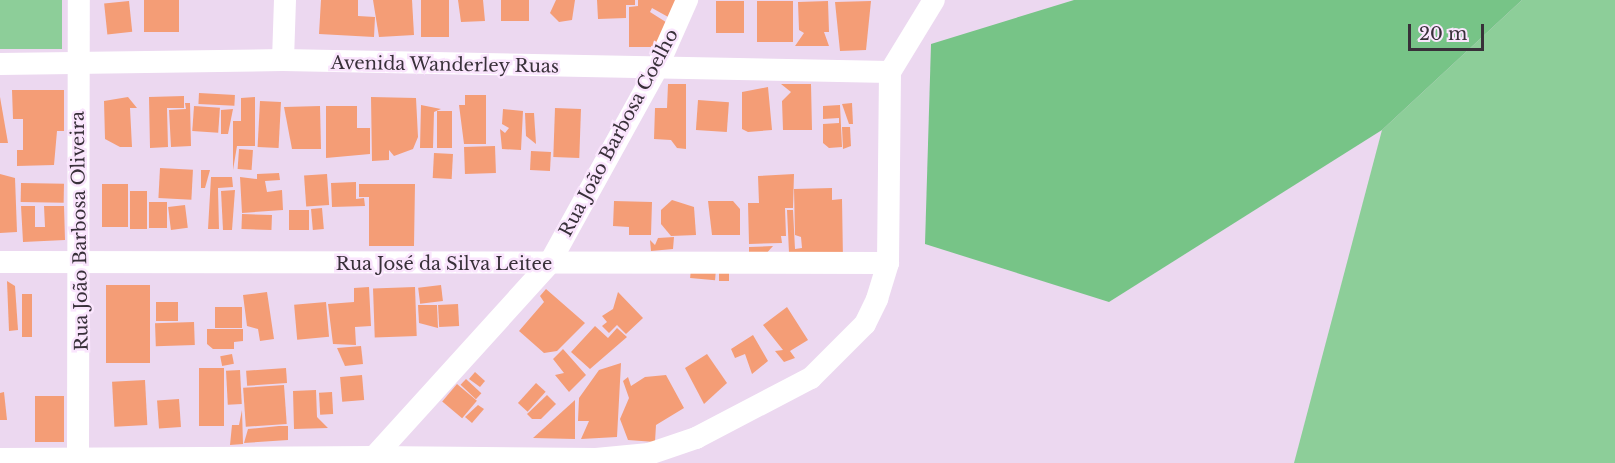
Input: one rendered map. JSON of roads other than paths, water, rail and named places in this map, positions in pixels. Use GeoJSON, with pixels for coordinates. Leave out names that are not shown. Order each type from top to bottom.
{"type":"FeatureCollection","features":[{"type":"Feature","properties":{"kind":"street","name":"Rua João Barbosa Oliveira"},"geometry":{"type":"LineString","coordinates":[[79,0],[82,262],[79,462]]}},
{"type":"Feature","properties":{"kind":"street"},"geometry":{"type":"LineString","coordinates":[[283,60],[285,0]]}},
{"type":"Feature","properties":{"kind":"street","name":"Rua João Barbosa Coelho"},"geometry":{"type":"LineString","coordinates":[[374,457],[549,264],[656,70],[687,0]]}},
{"type":"Feature","properties":{"kind":"street"},"geometry":{"type":"LineString","coordinates":[[0,459],[79,462],[374,457],[596,459],[649,454],[696,438],[811,378],[865,324],[888,263],[890,72],[933,0]]}},
{"type":"Feature","properties":{"kind":"street","name":"Avenida Wanderley Ruas"},"geometry":{"type":"LineString","coordinates":[[0,64],[283,60],[656,70],[890,72]]}},
{"type":"Feature","properties":{"kind":"street","name":"Rua José da Silva Leitee"},"geometry":{"type":"LineString","coordinates":[[0,262],[888,263]]}}]}
